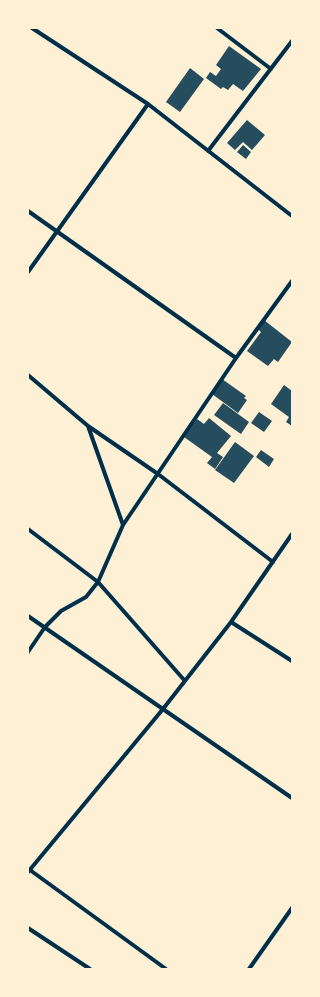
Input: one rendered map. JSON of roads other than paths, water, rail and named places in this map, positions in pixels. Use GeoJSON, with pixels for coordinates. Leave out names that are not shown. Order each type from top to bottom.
{"type":"FeatureCollection","features":[{"type":"Feature","properties":{"kind":"street"},"geometry":{"type":"LineString","coordinates":[[32,28],[148,104],[292,216]]}},
{"type":"Feature","properties":{"kind":"street"},"geometry":{"type":"LineString","coordinates":[[217,28],[271,68]]}},
{"type":"Feature","properties":{"kind":"street"},"geometry":{"type":"LineString","coordinates":[[208,151],[292,41]]}},
{"type":"Feature","properties":{"kind":"street"},"geometry":{"type":"LineString","coordinates":[[28,272],[148,104]]}},
{"type":"Feature","properties":{"kind":"street"},"geometry":{"type":"LineString","coordinates":[[28,212],[58,231],[236,358]]}},
{"type":"Feature","properties":{"kind":"street"},"geometry":{"type":"LineString","coordinates":[[28,652],[45,627],[61,611],[86,597],[98,582],[123,525],[236,358],[292,280]]}},
{"type":"Feature","properties":{"kind":"street"},"geometry":{"type":"LineString","coordinates":[[28,375],[88,426],[158,474],[273,562]]}},
{"type":"Feature","properties":{"kind":"street"},"geometry":{"type":"LineString","coordinates":[[88,426],[123,525]]}},
{"type":"Feature","properties":{"kind":"street"},"geometry":{"type":"LineString","coordinates":[[28,529],[98,582],[185,681]]}},
{"type":"Feature","properties":{"kind":"street"},"geometry":{"type":"LineString","coordinates":[[166,969],[29,871],[185,681],[231,622],[292,534]]}},
{"type":"Feature","properties":{"kind":"street"},"geometry":{"type":"LineString","coordinates":[[28,616],[292,798]]}},
{"type":"Feature","properties":{"kind":"street"},"geometry":{"type":"LineString","coordinates":[[231,622],[292,661]]}},
{"type":"Feature","properties":{"kind":"street"},"geometry":{"type":"LineString","coordinates":[[249,969],[292,908]]}},
{"type":"Feature","properties":{"kind":"street"},"geometry":{"type":"LineString","coordinates":[[28,928],[90,969]]}}]}
